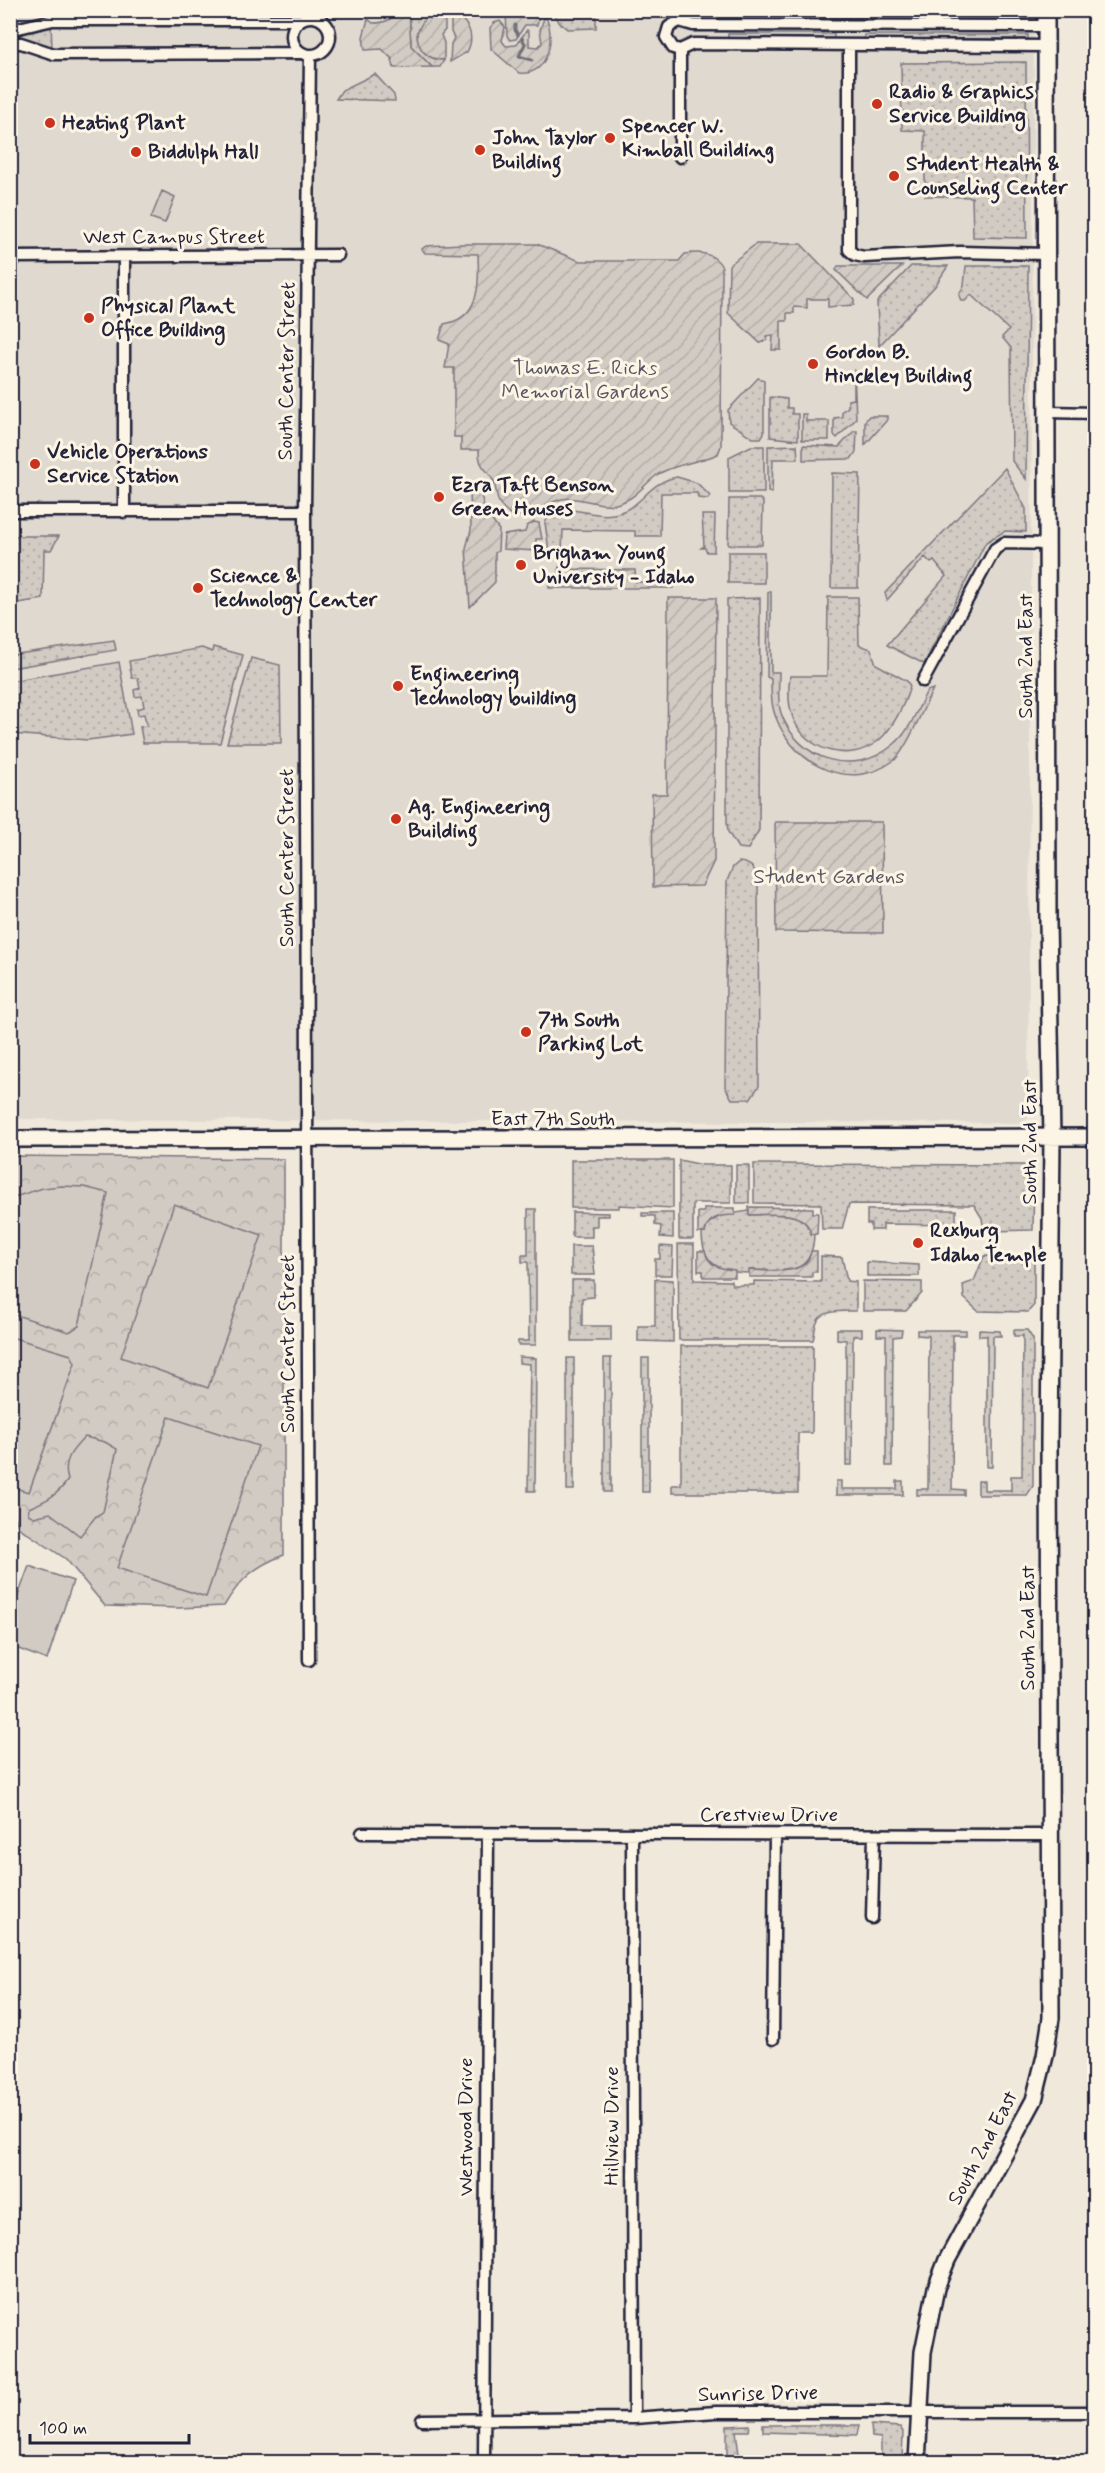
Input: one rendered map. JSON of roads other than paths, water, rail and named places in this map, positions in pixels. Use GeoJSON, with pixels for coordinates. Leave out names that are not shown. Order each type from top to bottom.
{"type":"FeatureCollection","features":[{"type":"Feature","properties":{"kind":"main road","name":"South 2nd East"},"geometry":{"type":"LineString","coordinates":[[917,2463],[918,2410],[923,2352],[936,2288],[947,2260],[1034,2100],[1045,2056],[1051,2007],[1049,1442],[1052,1138],[1048,922],[1046,10]]}},
{"type":"Feature","properties":{"kind":"main road","name":"East 7th South"},"geometry":{"type":"LineString","coordinates":[[10,1139],[557,1140],[1095,1137]]}},
{"type":"Feature","properties":{"kind":"street"},"geometry":{"type":"LineString","coordinates":[[1046,26],[693,26],[679,16],[669,27],[666,37],[673,48],[680,50],[693,44],[849,54],[1046,46]]}},
{"type":"Feature","properties":{"kind":"street"},"geometry":{"type":"LineString","coordinates":[[10,30],[53,20],[301,20],[316,18],[329,30],[327,47],[317,55],[54,54],[21,43],[10,43]]}},
{"type":"Feature","properties":{"kind":"street"},"geometry":{"type":"LineString","coordinates":[[301,20],[294,27],[292,39],[306,54]]}},
{"type":"Feature","properties":{"kind":"street"},"geometry":{"type":"LineString","coordinates":[[680,50],[680,157]]}},
{"type":"Feature","properties":{"kind":"street","name":"South Center Street"},"geometry":{"type":"LineString","coordinates":[[306,54],[308,256],[305,511],[305,1138],[309,1660]]}},
{"type":"Feature","properties":{"kind":"street"},"geometry":{"type":"LineString","coordinates":[[849,54],[849,250],[855,255],[864,256],[960,252],[1047,254]]}},
{"type":"Feature","properties":{"kind":"street","name":"West Campus Street"},"geometry":{"type":"LineString","coordinates":[[10,257],[338,255]]}},
{"type":"Feature","properties":{"kind":"street"},"geometry":{"type":"LineString","coordinates":[[124,256],[124,512]]}},
{"type":"Feature","properties":{"kind":"street"},"geometry":{"type":"LineString","coordinates":[[1048,412],[1095,413]]}},
{"type":"Feature","properties":{"kind":"street"},"geometry":{"type":"LineString","coordinates":[[10,511],[305,511]]}},
{"type":"Feature","properties":{"kind":"street"},"geometry":{"type":"LineString","coordinates":[[924,681],[983,567],[995,549],[1004,543],[1047,544]]}},
{"type":"Feature","properties":{"kind":"street","name":"Crestview Drive"},"geometry":{"type":"LineString","coordinates":[[362,1833],[1050,1835]]}},
{"type":"Feature","properties":{"kind":"street","name":"Westwood Drive"},"geometry":{"type":"LineString","coordinates":[[484,2463],[488,1834]]}},
{"type":"Feature","properties":{"kind":"street","name":"Hillview Drive"},"geometry":{"type":"LineString","coordinates":[[632,1834],[634,2418]]}},
{"type":"Feature","properties":{"kind":"street"},"geometry":{"type":"LineString","coordinates":[[773,2039],[776,1834]]}},
{"type":"Feature","properties":{"kind":"street"},"geometry":{"type":"LineString","coordinates":[[873,1918],[874,1835]]}},
{"type":"Feature","properties":{"kind":"street","name":"Sunrise Drive"},"geometry":{"type":"LineString","coordinates":[[423,2420],[634,2418],[716,2412],[918,2410],[1095,2412]]}},
{"type":"Feature","properties":{"kind":"waterway"},"geometry":{"type":"LineString","coordinates":[[515,25],[518,35]]}},
{"type":"Feature","properties":{"kind":"waterway"},"geometry":{"type":"LineString","coordinates":[[522,38],[525,44],[519,56],[532,60]]}},
{"type":"Feature","properties":{"kind":"place","name":"Radio & Graphics Service Building"},"geometry":{"type":"Point","coordinates":[877,104]}},
{"type":"Feature","properties":{"kind":"place","name":"Heating Plant"},"geometry":{"type":"Point","coordinates":[50,123]}},
{"type":"Feature","properties":{"kind":"place","name":"Spencer W. Kimball Building"},"geometry":{"type":"Point","coordinates":[610,138]}},
{"type":"Feature","properties":{"kind":"place","name":"John Taylor Building"},"geometry":{"type":"Point","coordinates":[480,150]}},
{"type":"Feature","properties":{"kind":"place","name":"Biddulph Hall"},"geometry":{"type":"Point","coordinates":[136,152]}},
{"type":"Feature","properties":{"kind":"place","name":"Student Health & Counseling Center"},"geometry":{"type":"Point","coordinates":[894,176]}},
{"type":"Feature","properties":{"kind":"place","name":"Physical Plant Office Building"},"geometry":{"type":"Point","coordinates":[89,318]}},
{"type":"Feature","properties":{"kind":"place","name":"Gordon B. Hinckley Building"},"geometry":{"type":"Point","coordinates":[813,364]}},
{"type":"Feature","properties":{"kind":"place","name":"Vehicle Operations Service Station"},"geometry":{"type":"Point","coordinates":[35,464]}},
{"type":"Feature","properties":{"kind":"place","name":"Ezra Taft Benson Green Houses"},"geometry":{"type":"Point","coordinates":[439,497]}},
{"type":"Feature","properties":{"kind":"place","name":"Brigham Young University - Idaho"},"geometry":{"type":"Point","coordinates":[521,565]}},
{"type":"Feature","properties":{"kind":"place","name":"Science & Technology Center"},"geometry":{"type":"Point","coordinates":[198,588]}},
{"type":"Feature","properties":{"kind":"place","name":"Engineering Technology building"},"geometry":{"type":"Point","coordinates":[398,686]}},
{"type":"Feature","properties":{"kind":"place","name":"Ag. Engineering Building"},"geometry":{"type":"Point","coordinates":[396,819]}},
{"type":"Feature","properties":{"kind":"place","name":"7th South Parking Lot"},"geometry":{"type":"Point","coordinates":[526,1032]}},
{"type":"Feature","properties":{"kind":"place","name":"Rexburg Idaho Temple"},"geometry":{"type":"Point","coordinates":[918,1243]}},
{"type":"Feature","properties":{"kind":"park label","name":"Thomas E. Ricks Memorial Gardens"},"geometry":{"type":"Point","coordinates":[585,380]}},
{"type":"Feature","properties":{"kind":"park label","name":"Student Gardens"},"geometry":{"type":"Point","coordinates":[829,877]}}]}
